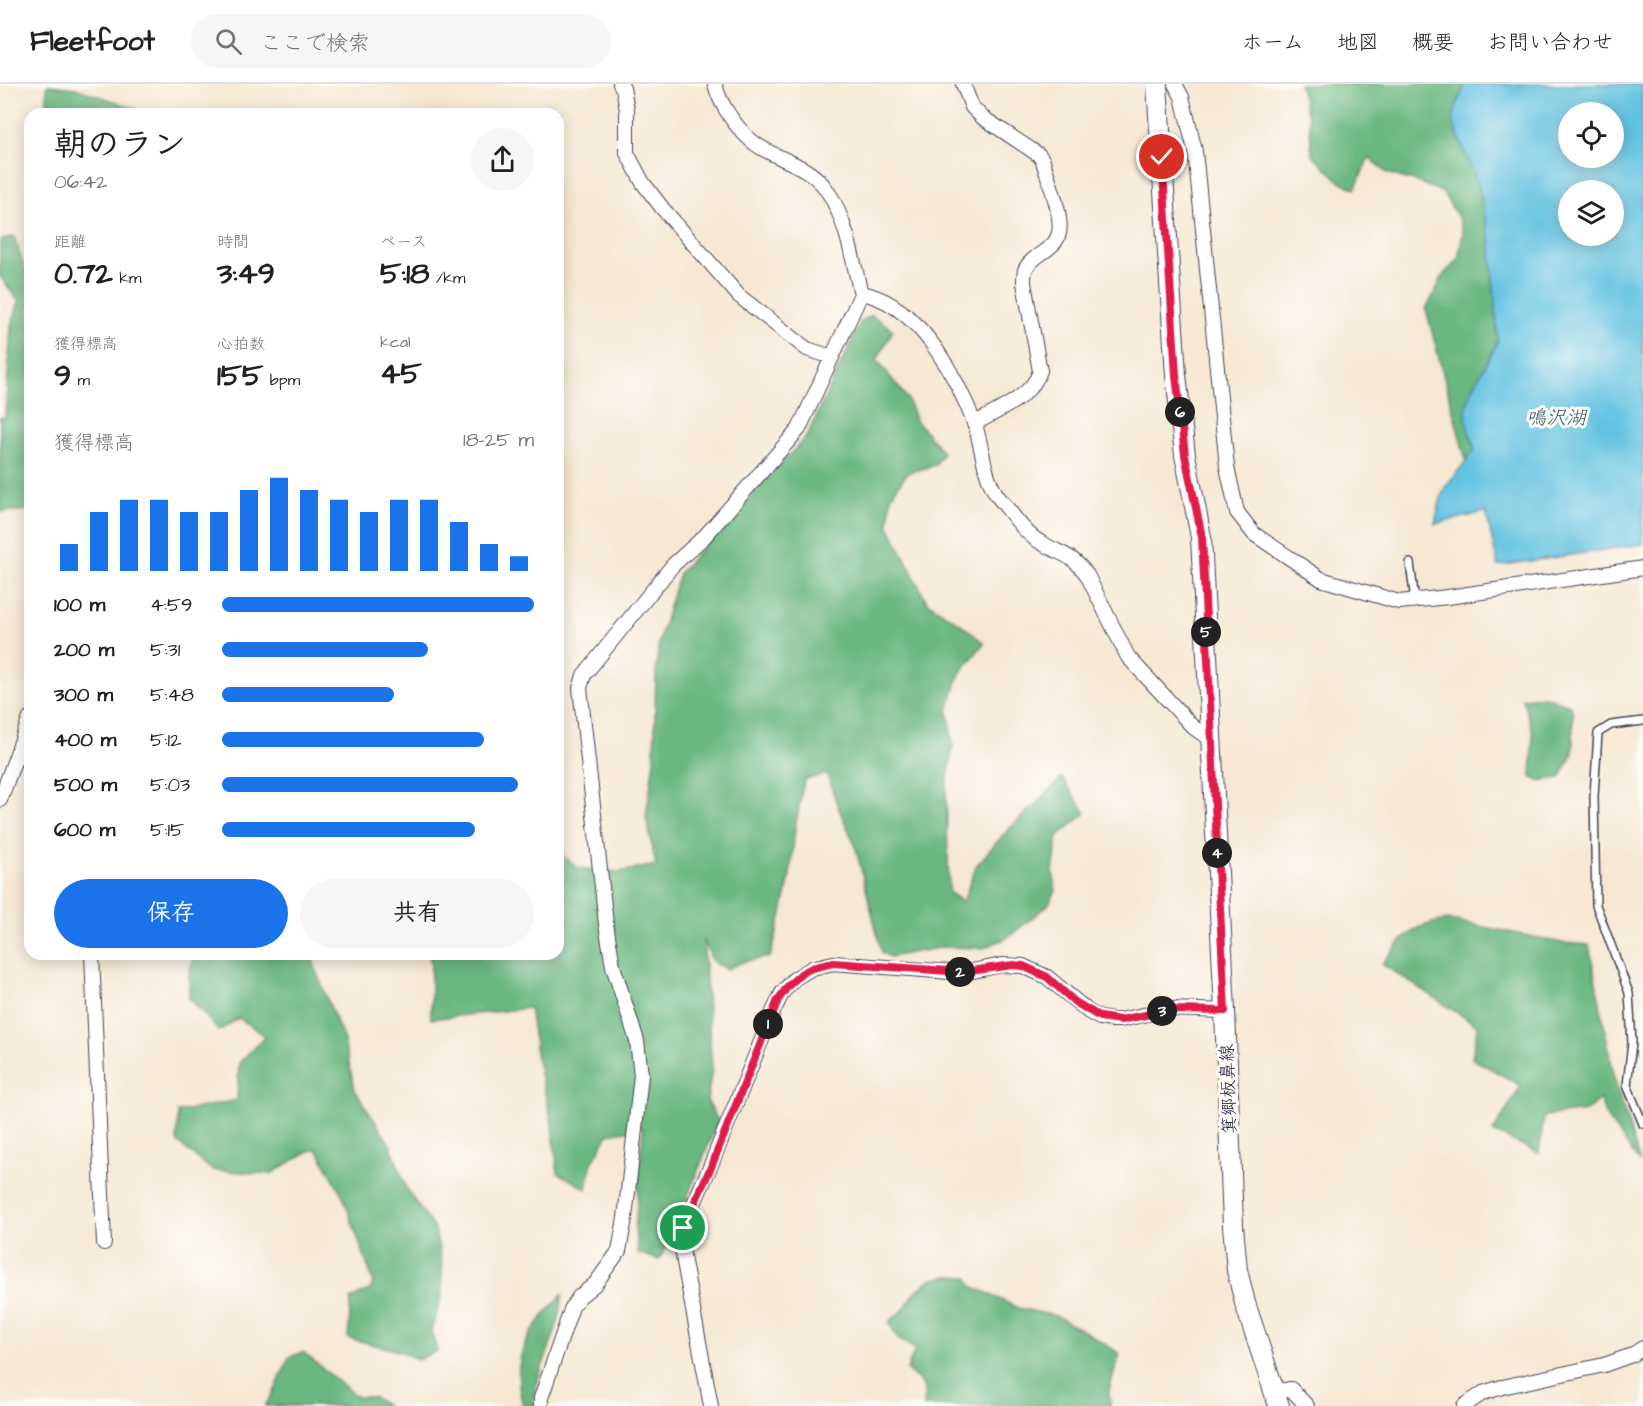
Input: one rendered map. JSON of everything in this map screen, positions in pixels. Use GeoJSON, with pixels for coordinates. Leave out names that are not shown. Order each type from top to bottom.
{"type":"FeatureCollection","features":[{"type":"Feature","properties":{"kind":"main road","name":"箕郷板鼻線"},"geometry":{"type":"LineString","coordinates":[[1157,84],[1176,375],[1185,455],[1202,537],[1233,1226],[1237,1270],[1251,1327],[1276,1399]]}},
{"type":"Feature","properties":{"kind":"street"},"geometry":{"type":"LineString","coordinates":[[620,84],[623,88],[627,110],[627,153],[643,183],[663,209],[739,296],[807,349],[832,357]]}},
{"type":"Feature","properties":{"kind":"street"},"geometry":{"type":"LineString","coordinates":[[541,1406],[541,1398],[572,1307],[579,1297],[595,1284],[619,1251],[642,1075],[637,1041],[613,966],[606,924],[579,688],[584,675],[673,565],[705,536],[798,429],[861,294],[836,206],[825,187],[804,168],[753,142],[731,118],[715,84]]}},
{"type":"Feature","properties":{"kind":"street"},"geometry":{"type":"LineString","coordinates":[[963,84],[972,107],[982,117],[1043,160],[1060,223],[1059,235],[1055,243],[1032,261],[1025,270],[1024,284],[1040,371],[1037,381],[1014,400],[974,424]]}},
{"type":"Feature","properties":{"kind":"street"},"geometry":{"type":"LineString","coordinates":[[1175,84],[1182,97],[1195,151],[1227,466],[1238,512],[1254,534],[1321,579],[1399,602],[1643,568]]}},
{"type":"Feature","properties":{"kind":"street"},"geometry":{"type":"LineString","coordinates":[[861,294],[866,293],[891,303],[912,320],[930,342],[954,381],[974,424],[991,483],[998,496],[1032,536],[1068,555],[1080,565],[1128,657],[1193,727],[1211,740]]}},
{"type":"Feature","properties":{"kind":"street"},"geometry":{"type":"LineString","coordinates":[[0,800],[24,734]]}},
{"type":"Feature","properties":{"kind":"street"},"geometry":{"type":"LineString","coordinates":[[19,747],[24,755]]}},
{"type":"Feature","properties":{"kind":"street"},"geometry":{"type":"LineString","coordinates":[[92,960],[104,1243]]}},
{"type":"Feature","properties":{"kind":"street"},"geometry":{"type":"LineString","coordinates":[[711,1406],[684,1262],[681,1241],[683,1228],[711,1167],[773,1012],[782,993],[794,979],[812,968],[833,963],[963,972],[1013,965],[1023,966],[1047,977],[1075,1002],[1100,1017],[1120,1020],[1171,1010],[1225,1011]]}},
{"type":"Feature","properties":{"kind":"street"},"geometry":{"type":"LineString","coordinates":[[1464,1406],[1483,1393],[1604,1365],[1632,1355],[1643,1347]]}},
{"type":"Feature","properties":{"kind":"street"},"geometry":{"type":"LineString","coordinates":[[1276,1399],[1291,1389],[1307,1406]]}},
{"type":"Feature","properties":{"kind":"lane"},"geometry":{"type":"LineString","coordinates":[[1410,563],[1415,601]]}},
{"type":"Feature","properties":{"kind":"lane"},"geometry":{"type":"LineString","coordinates":[[1643,721],[1611,725],[1598,733],[1594,796],[1596,905],[1629,993],[1632,1043],[1627,1085],[1643,1124]]}},
{"type":"Feature","properties":{"kind":"green space"},"geometry":{"type":"Polygon","coordinates":[[[1299,84],[1465,84],[1455,109],[1453,123],[1479,187],[1490,240],[1498,340],[1466,419],[1475,450],[1468,468],[1426,309],[1444,274],[1458,260],[1463,233],[1458,217],[1442,192],[1387,173],[1369,157],[1355,189],[1338,180],[1312,154],[1309,119],[1299,84]]]}},
{"type":"Feature","properties":{"kind":"green space"},"geometry":{"type":"Polygon","coordinates":[[[47,85],[75,88],[135,108],[47,108],[47,85]]]}},
{"type":"Feature","properties":{"kind":"green space"},"geometry":{"type":"Polygon","coordinates":[[[14,236],[24,266],[24,510],[0,512],[0,417],[5,418],[11,326],[19,302],[0,276],[0,240],[14,236]]]}},
{"type":"Feature","properties":{"kind":"green space"},"geometry":{"type":"Polygon","coordinates":[[[872,315],[893,330],[877,360],[908,399],[915,419],[943,452],[935,465],[907,473],[891,496],[889,526],[927,602],[961,624],[984,643],[960,673],[948,709],[953,746],[946,789],[949,892],[963,902],[976,866],[1003,835],[1062,778],[1086,813],[1058,836],[1053,872],[1056,891],[1048,905],[1007,938],[983,948],[943,947],[890,957],[882,953],[855,845],[838,807],[827,774],[804,780],[795,829],[790,876],[770,957],[745,961],[727,969],[713,962],[703,939],[712,1069],[707,1100],[718,1121],[669,1242],[659,1260],[638,1253],[635,1230],[643,1128],[608,1134],[591,1165],[587,1189],[558,1173],[551,1118],[538,1065],[529,1008],[431,1019],[430,960],[564,960],[564,857],[578,868],[618,872],[656,865],[646,817],[654,760],[656,670],[659,641],[679,573],[807,436],[861,321],[872,315]]]}},
{"type":"Feature","properties":{"kind":"green space"},"geometry":{"type":"Polygon","coordinates":[[[1545,696],[1570,705],[1573,713],[1573,753],[1560,778],[1538,781],[1531,777],[1533,733],[1522,698],[1545,696]]]}},
{"type":"Feature","properties":{"kind":"green space"},"geometry":{"type":"Polygon","coordinates":[[[1450,920],[1563,943],[1589,945],[1614,1077],[1640,1163],[1605,1115],[1600,1099],[1586,1111],[1544,1116],[1539,1153],[1493,1132],[1521,1086],[1472,1058],[1478,1026],[1382,964],[1410,933],[1427,925],[1450,920]]]}},
{"type":"Feature","properties":{"kind":"green space"},"geometry":{"type":"Polygon","coordinates":[[[193,960],[313,960],[343,1038],[355,1090],[391,1146],[407,1190],[435,1230],[442,1263],[442,1296],[431,1330],[437,1351],[418,1360],[402,1352],[348,1338],[351,1299],[371,1289],[373,1281],[343,1196],[317,1149],[307,1152],[271,1174],[212,1170],[177,1142],[178,1112],[237,1100],[239,1063],[265,1036],[239,1018],[219,1031],[189,998],[189,973],[193,960]]]}},
{"type":"Feature","properties":{"kind":"green space"},"geometry":{"type":"Polygon","coordinates":[[[950,1276],[968,1277],[972,1286],[1018,1308],[1056,1316],[1120,1354],[1109,1390],[1110,1406],[923,1406],[923,1385],[907,1370],[915,1349],[898,1339],[889,1322],[904,1309],[916,1291],[931,1279],[950,1276]]]}},
{"type":"Feature","properties":{"kind":"green space"},"geometry":{"type":"Polygon","coordinates":[[[562,1295],[558,1323],[538,1378],[534,1406],[523,1406],[519,1388],[520,1358],[531,1332],[562,1295]]]}},
{"type":"Feature","properties":{"kind":"green space"},"geometry":{"type":"Polygon","coordinates":[[[303,1352],[357,1397],[374,1397],[386,1406],[265,1406],[276,1388],[289,1357],[303,1352]]]}},
{"type":"Feature","properties":{"kind":"water","name":"鳴沢湖"},"geometry":{"type":"Polygon","coordinates":[[[1465,84],[1643,84],[1643,544],[1498,566],[1486,512],[1435,524],[1446,486],[1475,450],[1466,418],[1469,397],[1498,340],[1490,240],[1479,187],[1453,123],[1455,109],[1465,84]]]}},
{"type":"Feature","properties":{"kind":"route"},"geometry":{"type":"LineString","coordinates":[[683,1228],[711,1167],[778,1000],[794,979],[812,968],[833,963],[963,972],[1002,965],[1023,966],[1047,977],[1089,1012],[1112,1020],[1171,1010],[1225,1011],[1202,537],[1185,455],[1176,375],[1162,157]]}}]}
